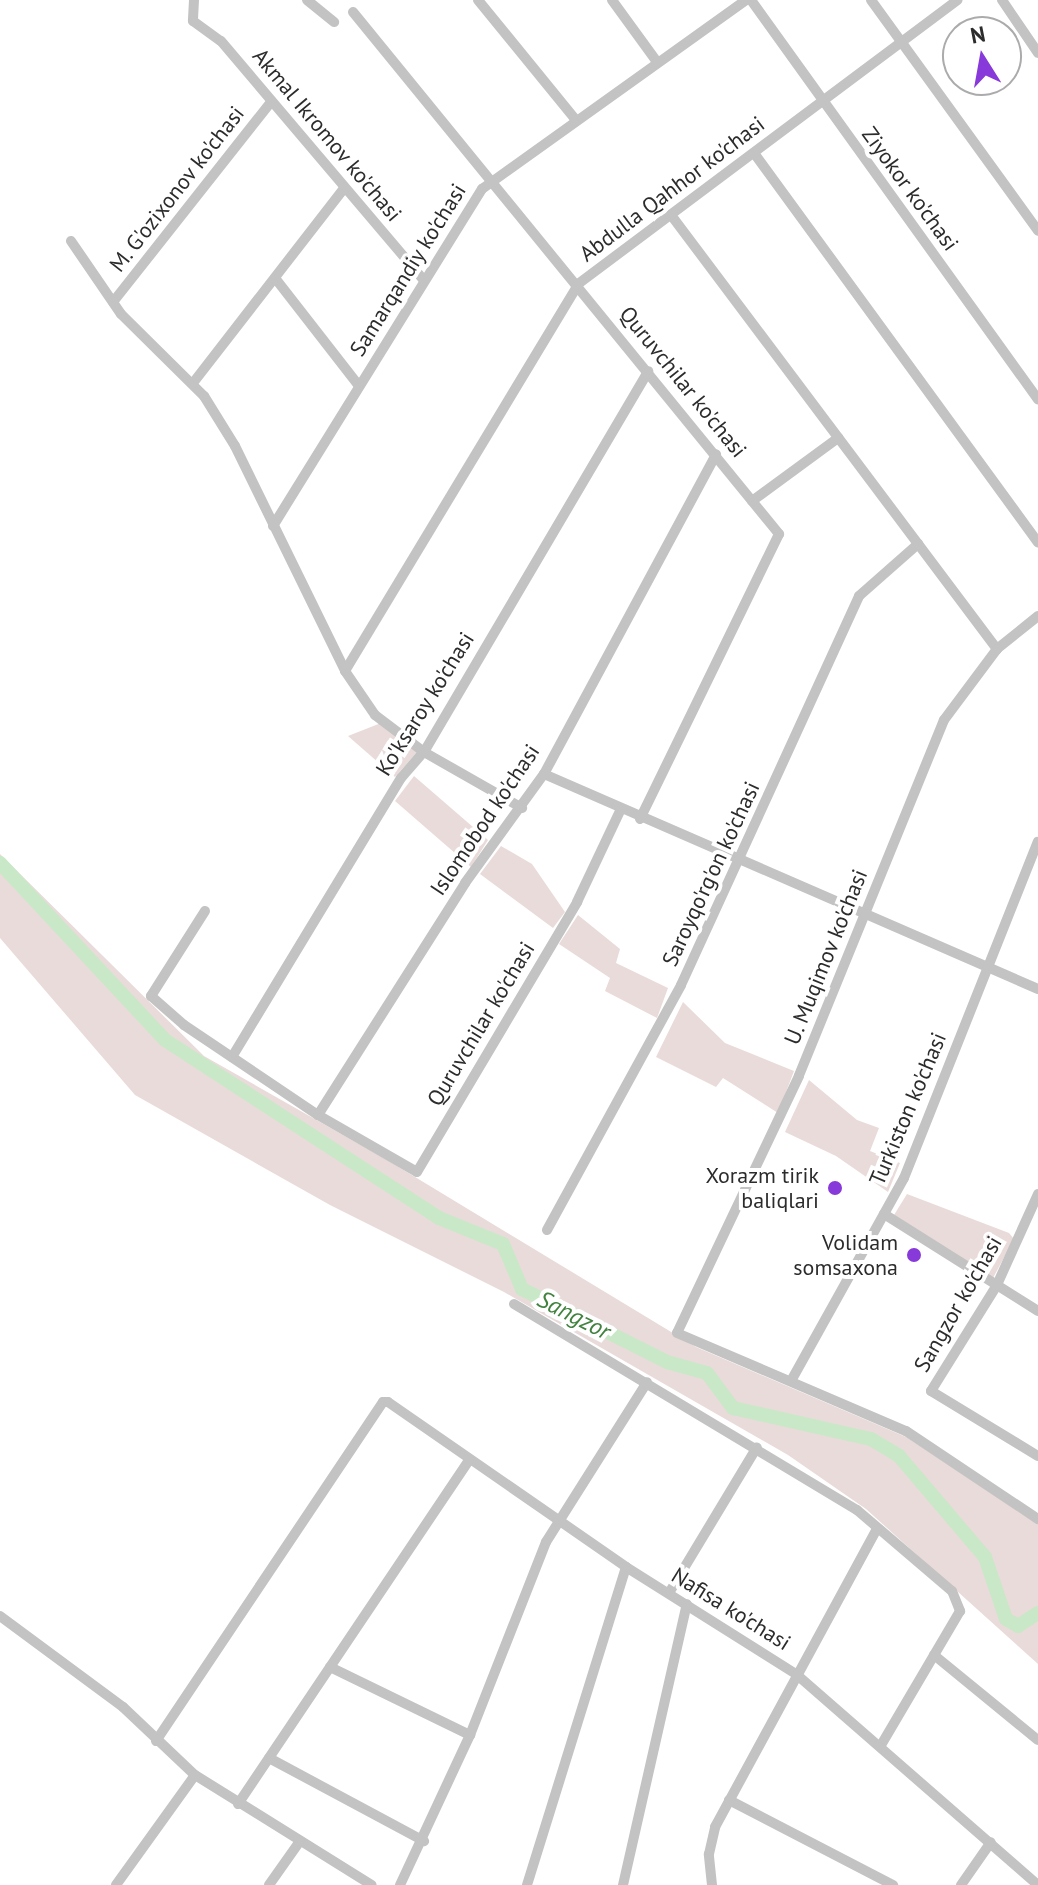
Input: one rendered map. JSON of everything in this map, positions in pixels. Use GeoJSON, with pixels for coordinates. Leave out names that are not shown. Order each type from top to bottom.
{"type":"FeatureCollection","features":[{"type":"Feature","properties":{"kind":"street","name":"Akmal Ikromov ko'chasi"},"geometry":{"type":"LineString","coordinates":[[194,0],[193,21],[221,41],[424,280]]}},
{"type":"Feature","properties":{"kind":"street"},"geometry":{"type":"LineString","coordinates":[[307,0],[334,22]]}},
{"type":"Feature","properties":{"kind":"street"},"geometry":{"type":"LineString","coordinates":[[478,0],[576,120]]}},
{"type":"Feature","properties":{"kind":"street"},"geometry":{"type":"LineString","coordinates":[[612,0],[657,62]]}},
{"type":"Feature","properties":{"kind":"street","name":"Samarqandiy ko'chasi"},"geometry":{"type":"LineString","coordinates":[[273,526],[482,189],[657,62],[749,0]]}},
{"type":"Feature","properties":{"kind":"street","name":"Ziyokor ko'chasi"},"geometry":{"type":"LineString","coordinates":[[749,0],[1038,400]]}},
{"type":"Feature","properties":{"kind":"street"},"geometry":{"type":"LineString","coordinates":[[871,0],[904,41],[1038,231]]}},
{"type":"Feature","properties":{"kind":"street","name":"Abdulla Qahhor ko'chasi"},"geometry":{"type":"LineString","coordinates":[[345,671],[578,284],[958,0]]}},
{"type":"Feature","properties":{"kind":"street"},"geometry":{"type":"LineString","coordinates":[[1002,0],[1038,53]]}},
{"type":"Feature","properties":{"kind":"street","name":"Quruvchilar ko'chasi"},"geometry":{"type":"LineString","coordinates":[[353,12],[779,534],[640,819]]}},
{"type":"Feature","properties":{"kind":"street","name":"M. G'ozixonov ko'chasi"},"geometry":{"type":"LineString","coordinates":[[113,302],[272,101]]}},
{"type":"Feature","properties":{"kind":"street"},"geometry":{"type":"LineString","coordinates":[[754,153],[1038,542]]}},
{"type":"Feature","properties":{"kind":"street"},"geometry":{"type":"LineString","coordinates":[[193,383],[344,188]]}},
{"type":"Feature","properties":{"kind":"street"},"geometry":{"type":"LineString","coordinates":[[671,215],[997,649]]}},
{"type":"Feature","properties":{"kind":"street"},"geometry":{"type":"LineString","coordinates":[[71,241],[113,302],[193,383],[235,446],[345,671],[375,715],[424,752],[522,808]]}},
{"type":"Feature","properties":{"kind":"street"},"geometry":{"type":"LineString","coordinates":[[275,278],[359,386]]}},
{"type":"Feature","properties":{"kind":"street","name":"Ko'ksaroy ko'chasi"},"geometry":{"type":"LineString","coordinates":[[232,1057],[401,778],[424,752],[648,371]]}},
{"type":"Feature","properties":{"kind":"street"},"geometry":{"type":"LineString","coordinates":[[752,501],[838,438]]}},
{"type":"Feature","properties":{"kind":"street","name":"Islomobod ko'chasi"},"geometry":{"type":"LineString","coordinates":[[318,1115],[465,883],[544,774],[716,454]]}},
{"type":"Feature","properties":{"kind":"street","name":"Saroyqo'rg'on ko'chasi"},"geometry":{"type":"LineString","coordinates":[[547,1230],[681,985],[859,596],[918,544]]}},
{"type":"Feature","properties":{"kind":"street","name":"U. Muqimov ko'chasi"},"geometry":{"type":"LineString","coordinates":[[791,1381],[677,1333],[799,1076],[944,720],[997,649],[1038,616]]}},
{"type":"Feature","properties":{"kind":"street"},"geometry":{"type":"LineString","coordinates":[[544,774],[739,863],[1038,989]]}},
{"type":"Feature","properties":{"kind":"street","name":"Quruvchilar ko'chasi"},"geometry":{"type":"LineString","coordinates":[[318,1115],[417,1172],[577,902],[620,811]]}},
{"type":"Feature","properties":{"kind":"street","name":"Turkiston ko'chasi"},"geometry":{"type":"LineString","coordinates":[[791,1381],[904,1178],[1038,842]]}},
{"type":"Feature","properties":{"kind":"street"},"geometry":{"type":"LineString","coordinates":[[205,911],[151,996],[184,1025],[318,1115]]}},
{"type":"Feature","properties":{"kind":"street","name":"Sangzor ko'chasi"},"geometry":{"type":"LineString","coordinates":[[1038,1194],[997,1285],[931,1391],[1038,1456]]}},
{"type":"Feature","properties":{"kind":"street"},"geometry":{"type":"LineString","coordinates":[[884,1214],[1038,1311]]}},
{"type":"Feature","properties":{"kind":"street"},"geometry":{"type":"LineString","coordinates":[[514,1304],[757,1447],[877,1529],[960,1601],[960,1611],[881,1745]]}},
{"type":"Feature","properties":{"kind":"street"},"geometry":{"type":"LineString","coordinates":[[791,1381],[906,1431],[1038,1519]]}},
{"type":"Feature","properties":{"kind":"street"},"geometry":{"type":"LineString","coordinates":[[400,1885],[424,1841],[470,1735],[546,1542],[647,1382]]}},
{"type":"Feature","properties":{"kind":"street","name":"Nafisa ko'chasi"},"geometry":{"type":"LineString","coordinates":[[156,1741],[380,1407],[388,1402],[626,1567],[796,1674],[1038,1885]]}},
{"type":"Feature","properties":{"kind":"street"},"geometry":{"type":"LineString","coordinates":[[669,1593],[757,1447]]}},
{"type":"Feature","properties":{"kind":"street"},"geometry":{"type":"LineString","coordinates":[[238,1804],[469,1460]]}},
{"type":"Feature","properties":{"kind":"street"},"geometry":{"type":"LineString","coordinates":[[712,1885],[709,1854],[715,1827],[877,1529]]}},
{"type":"Feature","properties":{"kind":"street"},"geometry":{"type":"LineString","coordinates":[[527,1885],[626,1567]]}},
{"type":"Feature","properties":{"kind":"street"},"geometry":{"type":"LineString","coordinates":[[623,1885],[687,1604]]}},
{"type":"Feature","properties":{"kind":"street"},"geometry":{"type":"LineString","coordinates":[[0,1616],[123,1707],[195,1775],[372,1885]]}},
{"type":"Feature","properties":{"kind":"street"},"geometry":{"type":"LineString","coordinates":[[934,1655],[1038,1740]]}},
{"type":"Feature","properties":{"kind":"street"},"geometry":{"type":"LineString","coordinates":[[330,1667],[470,1735]]}},
{"type":"Feature","properties":{"kind":"street"},"geometry":{"type":"LineString","coordinates":[[269,1758],[424,1841]]}},
{"type":"Feature","properties":{"kind":"street"},"geometry":{"type":"LineString","coordinates":[[116,1885],[195,1775]]}},
{"type":"Feature","properties":{"kind":"street"},"geometry":{"type":"LineString","coordinates":[[729,1800],[893,1885]]}},
{"type":"Feature","properties":{"kind":"street"},"geometry":{"type":"LineString","coordinates":[[269,1885],[300,1841]]}},
{"type":"Feature","properties":{"kind":"street"},"geometry":{"type":"LineString","coordinates":[[961,1885],[991,1842]]}},
{"type":"Feature","properties":{"kind":"shaded area"},"geometry":{"type":"Polygon","coordinates":[[[381,723],[418,751],[395,777],[348,736],[381,723]]]}},
{"type":"Feature","properties":{"kind":"shaded area"},"geometry":{"type":"Polygon","coordinates":[[[414,776],[488,840],[471,867],[395,801],[414,776]]]}},
{"type":"Feature","properties":{"kind":"shaded area"},"geometry":{"type":"Polygon","coordinates":[[[501,846],[532,864],[565,912],[553,928],[480,874],[501,846]]]}},
{"type":"Feature","properties":{"kind":"shaded area"},"geometry":{"type":"Polygon","coordinates":[[[0,854],[204,1056],[387,1160],[696,1347],[906,1437],[1038,1523],[1038,1664],[866,1509],[788,1455],[504,1292],[330,1205],[135,1095],[0,938],[0,854]]]}},
{"type":"Feature","properties":{"kind":"shaded area"},"geometry":{"type":"Polygon","coordinates":[[[578,915],[620,949],[616,963],[668,988],[657,1018],[605,991],[610,978],[559,944],[578,915]]]}},
{"type":"Feature","properties":{"kind":"shaded area"},"geometry":{"type":"Polygon","coordinates":[[[683,1002],[725,1043],[794,1071],[778,1113],[723,1078],[716,1087],[656,1057],[683,1002]]]}},
{"type":"Feature","properties":{"kind":"shaded area"},"geometry":{"type":"Polygon","coordinates":[[[809,1080],[857,1120],[879,1128],[870,1151],[900,1163],[888,1192],[836,1156],[785,1132],[809,1080]]]}},
{"type":"Feature","properties":{"kind":"shaded area"},"geometry":{"type":"Polygon","coordinates":[[[907,1194],[1009,1233],[1014,1239],[993,1278],[894,1215],[907,1194]]]}},
{"type":"Feature","properties":{"kind":"waterway","name":"Sangzor"},"geometry":{"type":"LineString","coordinates":[[0,863],[165,1040],[439,1218],[503,1244],[522,1289],[667,1362],[707,1373],[733,1408],[871,1439],[899,1456],[985,1557],[1006,1619],[1018,1626],[1038,1613]]}},
{"type":"Feature","properties":{"kind":"place","name":"Xorazm tirik baliqlari"},"geometry":{"type":"Point","coordinates":[835,1188]}},
{"type":"Feature","properties":{"kind":"place","name":"Volidam somsaxona"},"geometry":{"type":"Point","coordinates":[914,1255]}}]}
